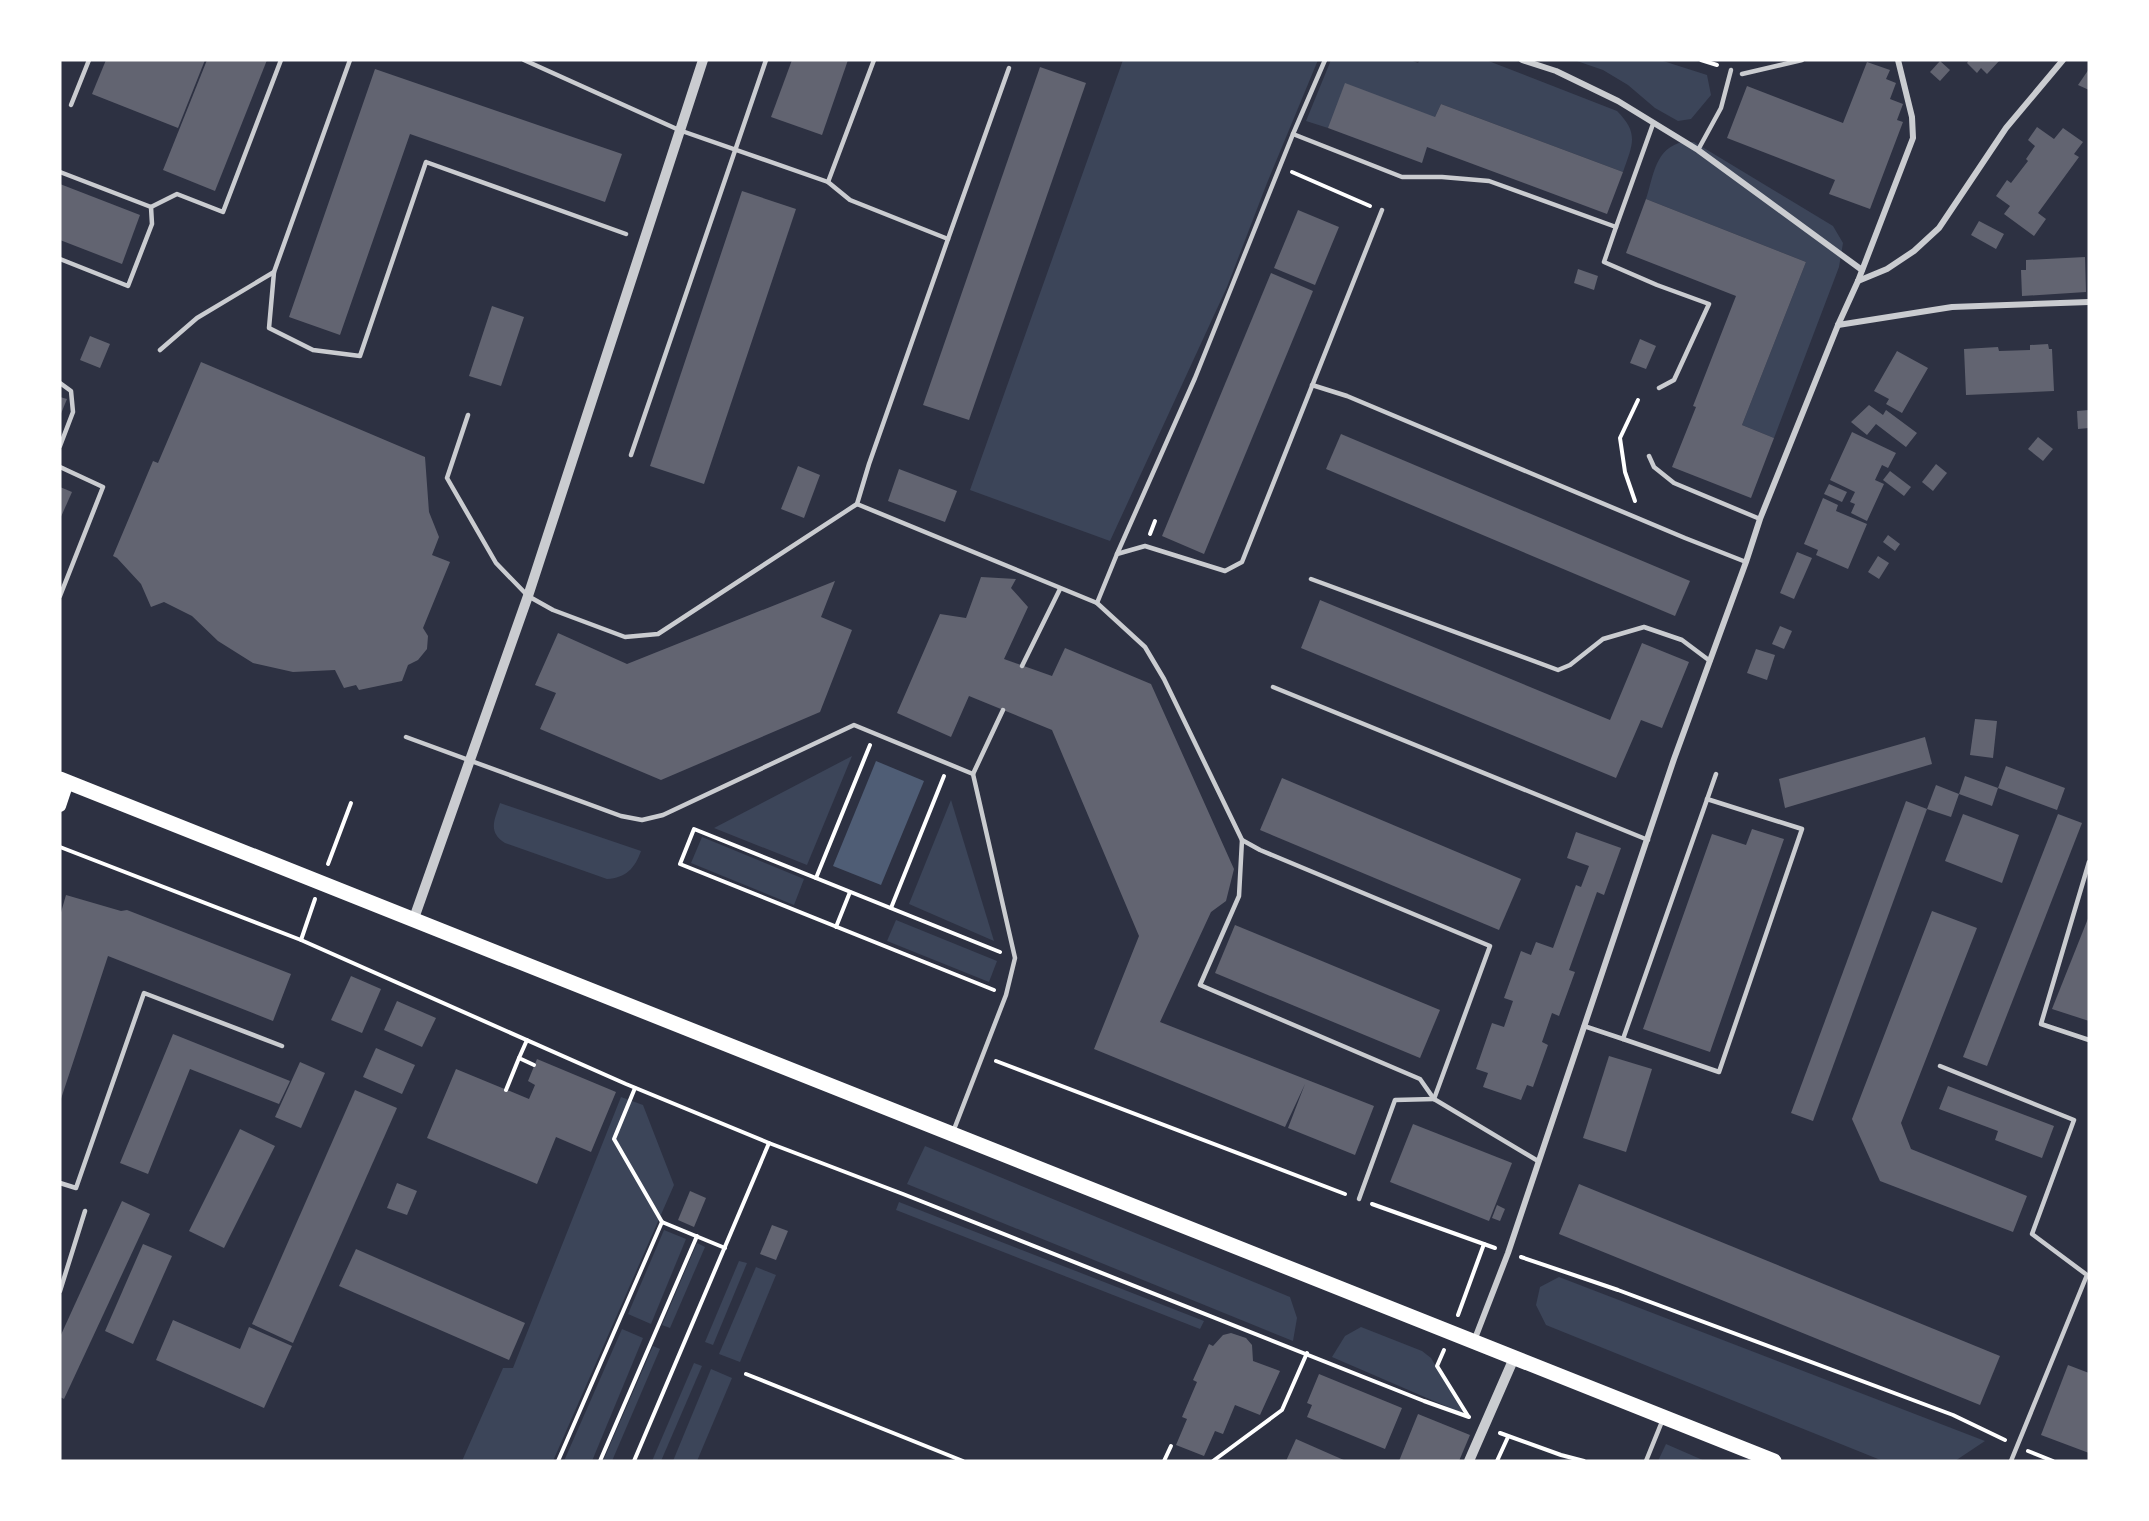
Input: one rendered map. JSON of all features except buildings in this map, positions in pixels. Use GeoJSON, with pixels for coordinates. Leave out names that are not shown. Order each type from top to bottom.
{"type":"FeatureCollection","features":[{"type":"Feature","properties":{"kind":"main road"},"geometry":{"type":"LineString","coordinates":[[60,806],[64,781],[1774,1461]]}},
{"type":"Feature","properties":{"kind":"street"},"geometry":{"type":"LineString","coordinates":[[412,921],[528,596],[703,60]]}},
{"type":"Feature","properties":{"kind":"street"},"geometry":{"type":"LineString","coordinates":[[1522,60],[1556,71],[1618,101],[1698,150],[1862,270]]}},
{"type":"Feature","properties":{"kind":"street"},"geometry":{"type":"LineString","coordinates":[[1474,1341],[1508,1253],[1674,759],[1760,519],[1858,281],[1913,138],[1912,117],[1898,60]]}},
{"type":"Feature","properties":{"kind":"street"},"geometry":{"type":"LineString","coordinates":[[1858,281],[1887,269],[1914,251],[1939,228],[2006,128],[2062,60]]}},
{"type":"Feature","properties":{"kind":"street"},"geometry":{"type":"LineString","coordinates":[[1838,325],[1952,307],[2089,302]]}},
{"type":"Feature","properties":{"kind":"street"},"geometry":{"type":"LineString","coordinates":[[1469,1461],[1514,1358]]}},
{"type":"Feature","properties":{"kind":"lane"},"geometry":{"type":"LineString","coordinates":[[71,105],[89,60]]}},
{"type":"Feature","properties":{"kind":"lane"},"geometry":{"type":"LineString","coordinates":[[60,172],[152,207],[177,194],[223,212],[281,60]]}},
{"type":"Feature","properties":{"kind":"lane"},"geometry":{"type":"LineString","coordinates":[[350,60],[274,272],[269,328],[313,350],[360,356],[426,162],[626,234]]}},
{"type":"Feature","properties":{"kind":"lane"},"geometry":{"type":"LineString","coordinates":[[524,60],[679,130],[828,182],[850,200],[948,239]]}},
{"type":"Feature","properties":{"kind":"lane"},"geometry":{"type":"LineString","coordinates":[[631,455],[766,60]]}},
{"type":"Feature","properties":{"kind":"lane"},"geometry":{"type":"LineString","coordinates":[[828,182],[874,60]]}},
{"type":"Feature","properties":{"kind":"lane"},"geometry":{"type":"LineString","coordinates":[[1097,603],[1195,378],[1279,167],[1325,60]]}},
{"type":"Feature","properties":{"kind":"lane"},"geometry":{"type":"LineString","coordinates":[[1742,74],[1802,60]]}},
{"type":"Feature","properties":{"kind":"lane"},"geometry":{"type":"LineString","coordinates":[[468,415],[447,478],[496,563],[528,596],[553,610],[625,637],[658,633],[857,504],[869,464],[1010,68]]}},
{"type":"Feature","properties":{"kind":"lane"},"geometry":{"type":"LineString","coordinates":[[1698,150],[1721,108],[1731,70]]}},
{"type":"Feature","properties":{"kind":"lane"},"geometry":{"type":"LineString","coordinates":[[1653,124],[1604,262],[1709,304],[1674,380],[1659,388]]}},
{"type":"Feature","properties":{"kind":"lane"},"geometry":{"type":"LineString","coordinates":[[1293,134],[1402,177],[1442,177],[1489,181],[1616,227]]}},
{"type":"Feature","properties":{"kind":"lane"},"geometry":{"type":"LineString","coordinates":[[60,259],[128,286],[152,224],[152,207]]}},
{"type":"Feature","properties":{"kind":"lane"},"geometry":{"type":"LineString","coordinates":[[1117,554],[1145,546],[1225,571],[1242,562],[1382,210]]}},
{"type":"Feature","properties":{"kind":"lane"},"geometry":{"type":"LineString","coordinates":[[160,350],[197,318],[274,272]]}},
{"type":"Feature","properties":{"kind":"lane"},"geometry":{"type":"LineString","coordinates":[[60,383],[71,391],[73,412],[60,446]]}},
{"type":"Feature","properties":{"kind":"lane"},"geometry":{"type":"LineString","coordinates":[[1311,386],[1347,396],[1746,562]]}},
{"type":"Feature","properties":{"kind":"lane"},"geometry":{"type":"LineString","coordinates":[[1649,456],[1654,466],[1674,483],[1760,519]]}},
{"type":"Feature","properties":{"kind":"lane"},"geometry":{"type":"LineString","coordinates":[[60,467],[103,487],[60,596]]}},
{"type":"Feature","properties":{"kind":"lane"},"geometry":{"type":"LineString","coordinates":[[857,504],[1097,603],[1145,647],[1164,679],[1242,840],[1239,896],[1200,985],[1420,1078],[1434,1099],[1538,1161]]}},
{"type":"Feature","properties":{"kind":"lane"},"geometry":{"type":"LineString","coordinates":[[1311,579],[1558,670],[1570,665],[1603,639],[1644,627],[1682,640],[1710,661]]}},
{"type":"Feature","properties":{"kind":"lane"},"geometry":{"type":"LineString","coordinates":[[1022,666],[1060,589]]}},
{"type":"Feature","properties":{"kind":"lane"},"geometry":{"type":"LineString","coordinates":[[1273,687],[1648,840]]}},
{"type":"Feature","properties":{"kind":"lane"},"geometry":{"type":"LineString","coordinates":[[952,1135],[1006,995],[1015,958],[973,774],[1003,710]]}},
{"type":"Feature","properties":{"kind":"lane"},"geometry":{"type":"LineString","coordinates":[[406,737],[621,816],[642,820],[663,815],[854,725],[973,774]]}},
{"type":"Feature","properties":{"kind":"lane"},"geometry":{"type":"LineString","coordinates":[[1623,1040],[1716,774]]}},
{"type":"Feature","properties":{"kind":"lane"},"geometry":{"type":"LineString","coordinates":[[1584,1026],[1719,1072],[1802,829],[1707,799]]}},
{"type":"Feature","properties":{"kind":"lane"},"geometry":{"type":"LineString","coordinates":[[1242,840],[1260,850],[1490,946],[1434,1099]]}},
{"type":"Feature","properties":{"kind":"lane"},"geometry":{"type":"LineString","coordinates":[[2089,862],[2041,1024],[2089,1040]]}},
{"type":"Feature","properties":{"kind":"lane"},"geometry":{"type":"LineString","coordinates":[[60,1183],[76,1188],[144,993],[282,1046]]}},
{"type":"Feature","properties":{"kind":"lane"},"geometry":{"type":"LineString","coordinates":[[1940,1066],[2074,1120],[2032,1234],[2088,1274],[2011,1461]]}},
{"type":"Feature","properties":{"kind":"lane"},"geometry":{"type":"LineString","coordinates":[[1359,1199],[1395,1100],[1434,1099]]}},
{"type":"Feature","properties":{"kind":"lane"},"geometry":{"type":"LineString","coordinates":[[60,1291],[85,1211]]}},
{"type":"Feature","properties":{"kind":"lane"},"geometry":{"type":"LineString","coordinates":[[1646,1461],[1664,1417]]}},
{"type":"Feature","properties":{"kind":"path"},"geometry":{"type":"LineString","coordinates":[[1279,167],[1382,210]]}},
{"type":"Feature","properties":{"kind":"path"},"geometry":{"type":"LineString","coordinates":[[1638,400],[1620,438],[1625,472],[1642,520]]}},
{"type":"Feature","properties":{"kind":"path"},"geometry":{"type":"LineString","coordinates":[[816,878],[871,742]]}},
{"type":"Feature","properties":{"kind":"path"},"geometry":{"type":"LineString","coordinates":[[891,908],[946,772]]}},
{"type":"Feature","properties":{"kind":"path"},"geometry":{"type":"LineString","coordinates":[[1006,995],[680,864],[694,829],[1015,958]]}},
{"type":"Feature","properties":{"kind":"path"},"geometry":{"type":"LineString","coordinates":[[60,847],[300,940],[635,1088],[769,1143],[1468,1417],[1508,1437],[1584,1461]]}},
{"type":"Feature","properties":{"kind":"path"},"geometry":{"type":"LineString","coordinates":[[836,927],[850,892]]}},
{"type":"Feature","properties":{"kind":"path"},"geometry":{"type":"LineString","coordinates":[[506,1090],[527,1040]]}},
{"type":"Feature","properties":{"kind":"path"},"geometry":{"type":"LineString","coordinates":[[984,1056],[1359,1199],[1629,1294],[1953,1415],[2053,1461]]}},
{"type":"Feature","properties":{"kind":"path"},"geometry":{"type":"LineString","coordinates":[[519,1058],[534,1065]]}},
{"type":"Feature","properties":{"kind":"path"},"geometry":{"type":"LineString","coordinates":[[635,1088],[614,1139],[662,1222],[725,1248]]}},
{"type":"Feature","properties":{"kind":"path"},"geometry":{"type":"LineString","coordinates":[[634,1461],[769,1143]]}},
{"type":"Feature","properties":{"kind":"path"},"geometry":{"type":"LineString","coordinates":[[558,1461],[662,1222]]}},
{"type":"Feature","properties":{"kind":"path"},"geometry":{"type":"LineString","coordinates":[[600,1461],[697,1236]]}},
{"type":"Feature","properties":{"kind":"path"},"geometry":{"type":"LineString","coordinates":[[1468,1417],[1437,1366],[1484,1244]]}},
{"type":"Feature","properties":{"kind":"path"},"geometry":{"type":"LineString","coordinates":[[1213,1461],[1282,1410],[1307,1353]]}},
{"type":"Feature","properties":{"kind":"path"},"geometry":{"type":"LineString","coordinates":[[746,1374],[963,1461]]}},
{"type":"Feature","properties":{"kind":"path"},"geometry":{"type":"LineString","coordinates":[[1497,1461],[1508,1437]]}},
{"type":"Feature","properties":{"kind":"path"},"geometry":{"type":"LineString","coordinates":[[1164,1461],[1171,1446]]}},
{"type":"Feature","properties":{"kind":"shaded area"},"geometry":{"type":"Polygon","coordinates":[[[1123,60],[1318,60],[1227,287],[1110,541],[970,490],[1123,60]]]}},
{"type":"Feature","properties":{"kind":"shaded area"},"geometry":{"type":"Polygon","coordinates":[[[1331,60],[1410,60],[1418,63],[1420,60],[1486,60],[1617,111],[1629,126],[1632,140],[1623,172],[1441,104],[1435,117],[1328,128],[1306,121],[1331,60]]]}},
{"type":"Feature","properties":{"kind":"shaded area"},"geometry":{"type":"Polygon","coordinates":[[[1574,60],[1660,60],[1707,75],[1711,95],[1691,119],[1678,121],[1655,108],[1628,85],[1603,70],[1574,60]]]}},
{"type":"Feature","properties":{"kind":"shaded area"},"geometry":{"type":"Polygon","coordinates":[[[1694,142],[1833,226],[1843,243],[1839,267],[1774,438],[1742,425],[1806,262],[1646,199],[1661,156],[1674,145],[1694,142]]]}},
{"type":"Feature","properties":{"kind":"shaded area"},"geometry":{"type":"Polygon","coordinates":[[[852,756],[807,865],[714,828],[852,756]]]}},
{"type":"Feature","properties":{"kind":"shaded area"},"geometry":{"type":"Polygon","coordinates":[[[876,761],[924,781],[881,885],[833,866],[876,761]]]}},
{"type":"Feature","properties":{"kind":"shaded area"},"geometry":{"type":"Polygon","coordinates":[[[951,800],[994,941],[909,904],[951,800]]]}},
{"type":"Feature","properties":{"kind":"shaded area"},"geometry":{"type":"Polygon","coordinates":[[[500,803],[641,851],[629,871],[619,877],[607,879],[499,839],[494,825],[500,803]]]}},
{"type":"Feature","properties":{"kind":"shaded area"},"geometry":{"type":"Polygon","coordinates":[[[702,837],[804,879],[794,905],[691,863],[702,837]]]}},
{"type":"Feature","properties":{"kind":"shaded area"},"geometry":{"type":"Polygon","coordinates":[[[896,920],[997,961],[989,982],[887,941],[896,920]]]}},
{"type":"Feature","properties":{"kind":"shaded area"},"geometry":{"type":"Polygon","coordinates":[[[621,1097],[643,1105],[674,1185],[553,1461],[462,1461],[503,1368],[513,1368],[621,1097]]]}},
{"type":"Feature","properties":{"kind":"shaded area"},"geometry":{"type":"Polygon","coordinates":[[[925,1146],[1290,1297],[1297,1318],[1293,1341],[907,1184],[925,1146]]]}},
{"type":"Feature","properties":{"kind":"shaded area"},"geometry":{"type":"Polygon","coordinates":[[[899,1202],[1204,1321],[1200,1329],[896,1210],[899,1202]]]}},
{"type":"Feature","properties":{"kind":"shaded area"},"geometry":{"type":"Polygon","coordinates":[[[664,1230],[686,1239],[651,1324],[628,1314],[664,1230]]]}},
{"type":"Feature","properties":{"kind":"shaded area"},"geometry":{"type":"Polygon","coordinates":[[[697,1243],[705,1247],[670,1328],[662,1325],[697,1243]]]}},
{"type":"Feature","properties":{"kind":"shaded area"},"geometry":{"type":"Polygon","coordinates":[[[739,1261],[747,1263],[713,1345],[705,1342],[739,1261]]]}},
{"type":"Feature","properties":{"kind":"shaded area"},"geometry":{"type":"Polygon","coordinates":[[[756,1267],[776,1275],[740,1362],[719,1354],[756,1267]]]}},
{"type":"Feature","properties":{"kind":"shaded area"},"geometry":{"type":"Polygon","coordinates":[[[1559,1277],[1985,1441],[1955,1461],[1883,1461],[1546,1325],[1536,1305],[1540,1287],[1559,1277]]]}},
{"type":"Feature","properties":{"kind":"shaded area"},"geometry":{"type":"Polygon","coordinates":[[[1361,1327],[1422,1351],[1431,1358],[1464,1414],[1332,1357],[1345,1336],[1361,1327]]]}},
{"type":"Feature","properties":{"kind":"shaded area"},"geometry":{"type":"Polygon","coordinates":[[[622,1329],[643,1338],[592,1461],[564,1461],[622,1329]]]}},
{"type":"Feature","properties":{"kind":"shaded area"},"geometry":{"type":"Polygon","coordinates":[[[653,1346],[660,1349],[612,1461],[603,1461],[653,1346]]]}},
{"type":"Feature","properties":{"kind":"shaded area"},"geometry":{"type":"Polygon","coordinates":[[[694,1363],[702,1366],[661,1461],[652,1461],[694,1363]]]}},
{"type":"Feature","properties":{"kind":"shaded area"},"geometry":{"type":"Polygon","coordinates":[[[711,1369],[732,1378],[697,1461],[673,1461],[711,1369]]]}},
{"type":"Feature","properties":{"kind":"shaded area"},"geometry":{"type":"Polygon","coordinates":[[[1666,1444],[1705,1461],[1658,1461],[1666,1444]]]}}]}
